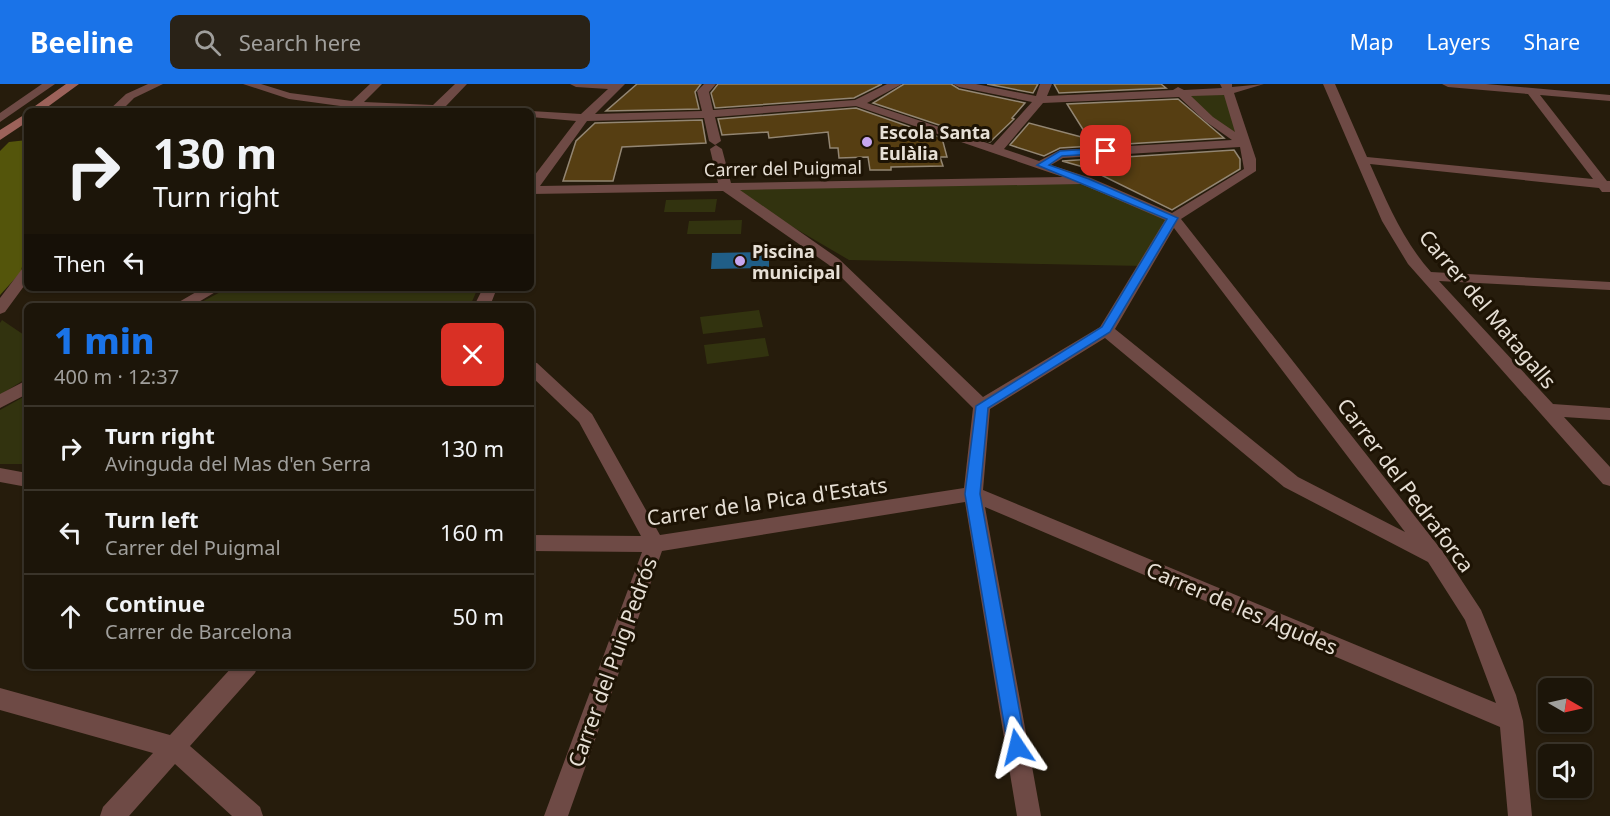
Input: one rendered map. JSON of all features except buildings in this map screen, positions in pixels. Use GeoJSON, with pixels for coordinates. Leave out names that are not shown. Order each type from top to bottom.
{"type":"FeatureCollection","features":[{"type":"Feature","properties":{"kind":"street"},"geometry":{"type":"LineString","coordinates":[[0,118],[49,84]]}},
{"type":"Feature","properties":{"kind":"street"},"geometry":{"type":"LineString","coordinates":[[38,108],[73,84]]}},
{"type":"Feature","properties":{"kind":"street"},"geometry":{"type":"LineString","coordinates":[[117,108],[130,96],[157,84]]}},
{"type":"Feature","properties":{"kind":"street"},"geometry":{"type":"LineString","coordinates":[[249,84],[289,96],[355,105],[416,108]]}},
{"type":"Feature","properties":{"kind":"street"},"geometry":{"type":"LineString","coordinates":[[289,96],[303,84]]}},
{"type":"Feature","properties":{"kind":"street"},"geometry":{"type":"LineString","coordinates":[[355,105],[376,84]]}},
{"type":"Feature","properties":{"kind":"street"},"geometry":{"type":"LineString","coordinates":[[437,108],[461,84]]}},
{"type":"Feature","properties":{"kind":"street"},"geometry":{"type":"LineString","coordinates":[[576,84],[617,85]]}},
{"type":"Feature","properties":{"kind":"street"},"geometry":{"type":"LineString","coordinates":[[710,84],[703,91],[726,188],[750,202],[834,262],[982,406]]}},
{"type":"Feature","properties":{"kind":"street"},"geometry":{"type":"LineString","coordinates":[[857,104],[896,84]]}},
{"type":"Feature","properties":{"kind":"street"},"geometry":{"type":"LineString","coordinates":[[959,84],[1040,100],[1182,93],[1258,84]]}},
{"type":"Feature","properties":{"kind":"street"},"geometry":{"type":"LineString","coordinates":[[995,151],[1040,100],[1046,84]]}},
{"type":"Feature","properties":{"kind":"street"},"geometry":{"type":"LineString","coordinates":[[1171,84],[1209,119],[1244,143]]}},
{"type":"Feature","properties":{"kind":"street","name":"Carrer del Matagalls"},"geometry":{"type":"LineString","coordinates":[[1329,84],[1389,221],[1413,261],[1610,479]]}},
{"type":"Feature","properties":{"kind":"street"},"geometry":{"type":"LineString","coordinates":[[1448,84],[1610,98]]}},
{"type":"Feature","properties":{"kind":"street"},"geometry":{"type":"LineString","coordinates":[[534,185],[584,118],[617,85]]}},
{"type":"Feature","properties":{"kind":"street"},"geometry":{"type":"LineString","coordinates":[[982,406],[1106,330],[1173,218],[1250,171],[1252,167],[1227,88]]}},
{"type":"Feature","properties":{"kind":"street"},"geometry":{"type":"LineString","coordinates":[[1531,91],[1608,188]]}},
{"type":"Feature","properties":{"kind":"street"},"geometry":{"type":"LineString","coordinates":[[534,114],[584,118],[707,114],[857,104],[1086,181]]}},
{"type":"Feature","properties":{"kind":"street"},"geometry":{"type":"LineString","coordinates":[[0,136],[24,120]]}},
{"type":"Feature","properties":{"kind":"street"},"geometry":{"type":"LineString","coordinates":[[1041,165],[1060,154],[1244,143]]}},
{"type":"Feature","properties":{"kind":"street"},"geometry":{"type":"LineString","coordinates":[[1364,160],[1608,188]]}},
{"type":"Feature","properties":{"kind":"street","name":"Carrer del Puigmal"},"geometry":{"type":"LineString","coordinates":[[534,189],[1086,181],[1173,218]]}},
{"type":"Feature","properties":{"kind":"street","name":"Carrer del Pedraforca"},"geometry":{"type":"LineString","coordinates":[[1173,218],[1436,558],[1474,616],[1505,695],[1511,721],[1520,816]]}},
{"type":"Feature","properties":{"kind":"street"},"geometry":{"type":"LineString","coordinates":[[0,309],[24,276]]}},
{"type":"Feature","properties":{"kind":"street"},"geometry":{"type":"LineString","coordinates":[[1426,276],[1610,286]]}},
{"type":"Feature","properties":{"kind":"street"},"geometry":{"type":"LineString","coordinates":[[186,303],[209,291]]}},
{"type":"Feature","properties":{"kind":"street"},"geometry":{"type":"LineString","coordinates":[[1106,330],[1291,482],[1436,558]]}},
{"type":"Feature","properties":{"kind":"street","name":"Carrer del Puig Pedrós"},"geometry":{"type":"LineString","coordinates":[[534,370],[586,418],[654,544],[556,816]]}},
{"type":"Feature","properties":{"kind":"street"},"geometry":{"type":"LineString","coordinates":[[0,402],[24,388]]}},
{"type":"Feature","properties":{"kind":"street"},"geometry":{"type":"LineString","coordinates":[[982,406],[972,494],[1029,816]]}},
{"type":"Feature","properties":{"kind":"street"},"geometry":{"type":"LineString","coordinates":[[1546,410],[1610,414]]}},
{"type":"Feature","properties":{"kind":"street"},"geometry":{"type":"LineString","coordinates":[[0,475],[24,479]]}},
{"type":"Feature","properties":{"kind":"street","name":"Carrer de la Pica d'Estats"},"geometry":{"type":"LineString","coordinates":[[534,543],[654,544],[972,494]]}},
{"type":"Feature","properties":{"kind":"street","name":"Carrer de les Agudes"},"geometry":{"type":"LineString","coordinates":[[972,494],[1511,721]]}},
{"type":"Feature","properties":{"kind":"street"},"geometry":{"type":"LineString","coordinates":[[112,816],[244,669]]}},
{"type":"Feature","properties":{"kind":"street"},"geometry":{"type":"LineString","coordinates":[[0,699],[173,747],[251,816]]}},
{"type":"Feature","properties":{"kind":"shaded area"},"geometry":{"type":"Polygon","coordinates":[[[1229,91],[1244,143],[1182,93],[1229,91]]]}},
{"type":"Feature","properties":{"kind":"shaded area"},"geometry":{"type":"Polygon","coordinates":[[[24,140],[24,256],[21,272],[0,295],[0,151],[9,142],[24,140]]]}},
{"type":"Feature","properties":{"kind":"shaded area"},"geometry":{"type":"Polygon","coordinates":[[[1086,181],[1173,218],[1144,266],[849,260],[726,188],[1086,181]]]}},
{"type":"Feature","properties":{"kind":"shaded area"},"geometry":{"type":"Polygon","coordinates":[[[717,199],[715,212],[664,212],[666,200],[717,199]]]}},
{"type":"Feature","properties":{"kind":"shaded area"},"geometry":{"type":"Polygon","coordinates":[[[742,220],[741,234],[687,234],[689,221],[742,220]]]}},
{"type":"Feature","properties":{"kind":"shaded area"},"geometry":{"type":"Polygon","coordinates":[[[222,291],[477,291],[471,303],[200,303],[222,291]]]}},
{"type":"Feature","properties":{"kind":"shaded area"},"geometry":{"type":"Polygon","coordinates":[[[759,310],[763,327],[703,334],[700,317],[759,310]]]}},
{"type":"Feature","properties":{"kind":"shaded area"},"geometry":{"type":"Polygon","coordinates":[[[2,320],[24,335],[24,380],[0,395],[0,323],[2,320]]]}},
{"type":"Feature","properties":{"kind":"shaded area"},"geometry":{"type":"Polygon","coordinates":[[[765,338],[769,356],[707,364],[704,345],[765,338]]]}},
{"type":"Feature","properties":{"kind":"shaded area"},"geometry":{"type":"Polygon","coordinates":[[[24,397],[24,464],[0,464],[0,410],[24,397]]]}},
{"type":"Feature","properties":{"kind":"water","name":"Piscina municipal"},"geometry":{"type":"Polygon","coordinates":[[[769,252],[769,268],[711,269],[712,253],[769,252]]]}},
{"type":"Feature","properties":{"kind":"place","name":"Escola Santa Eulàlia"},"geometry":{"type":"Point","coordinates":[867,142]}},
{"type":"Feature","properties":{"kind":"place","name":"Piscina municipal"},"geometry":{"type":"Point","coordinates":[740,261]}},
{"type":"Feature","properties":{"kind":"route"},"geometry":{"type":"LineString","coordinates":[[1017,747],[972,494],[982,406],[1106,330],[1173,218],[1086,181],[1041,165],[1060,154],[1106,151]]}}]}
